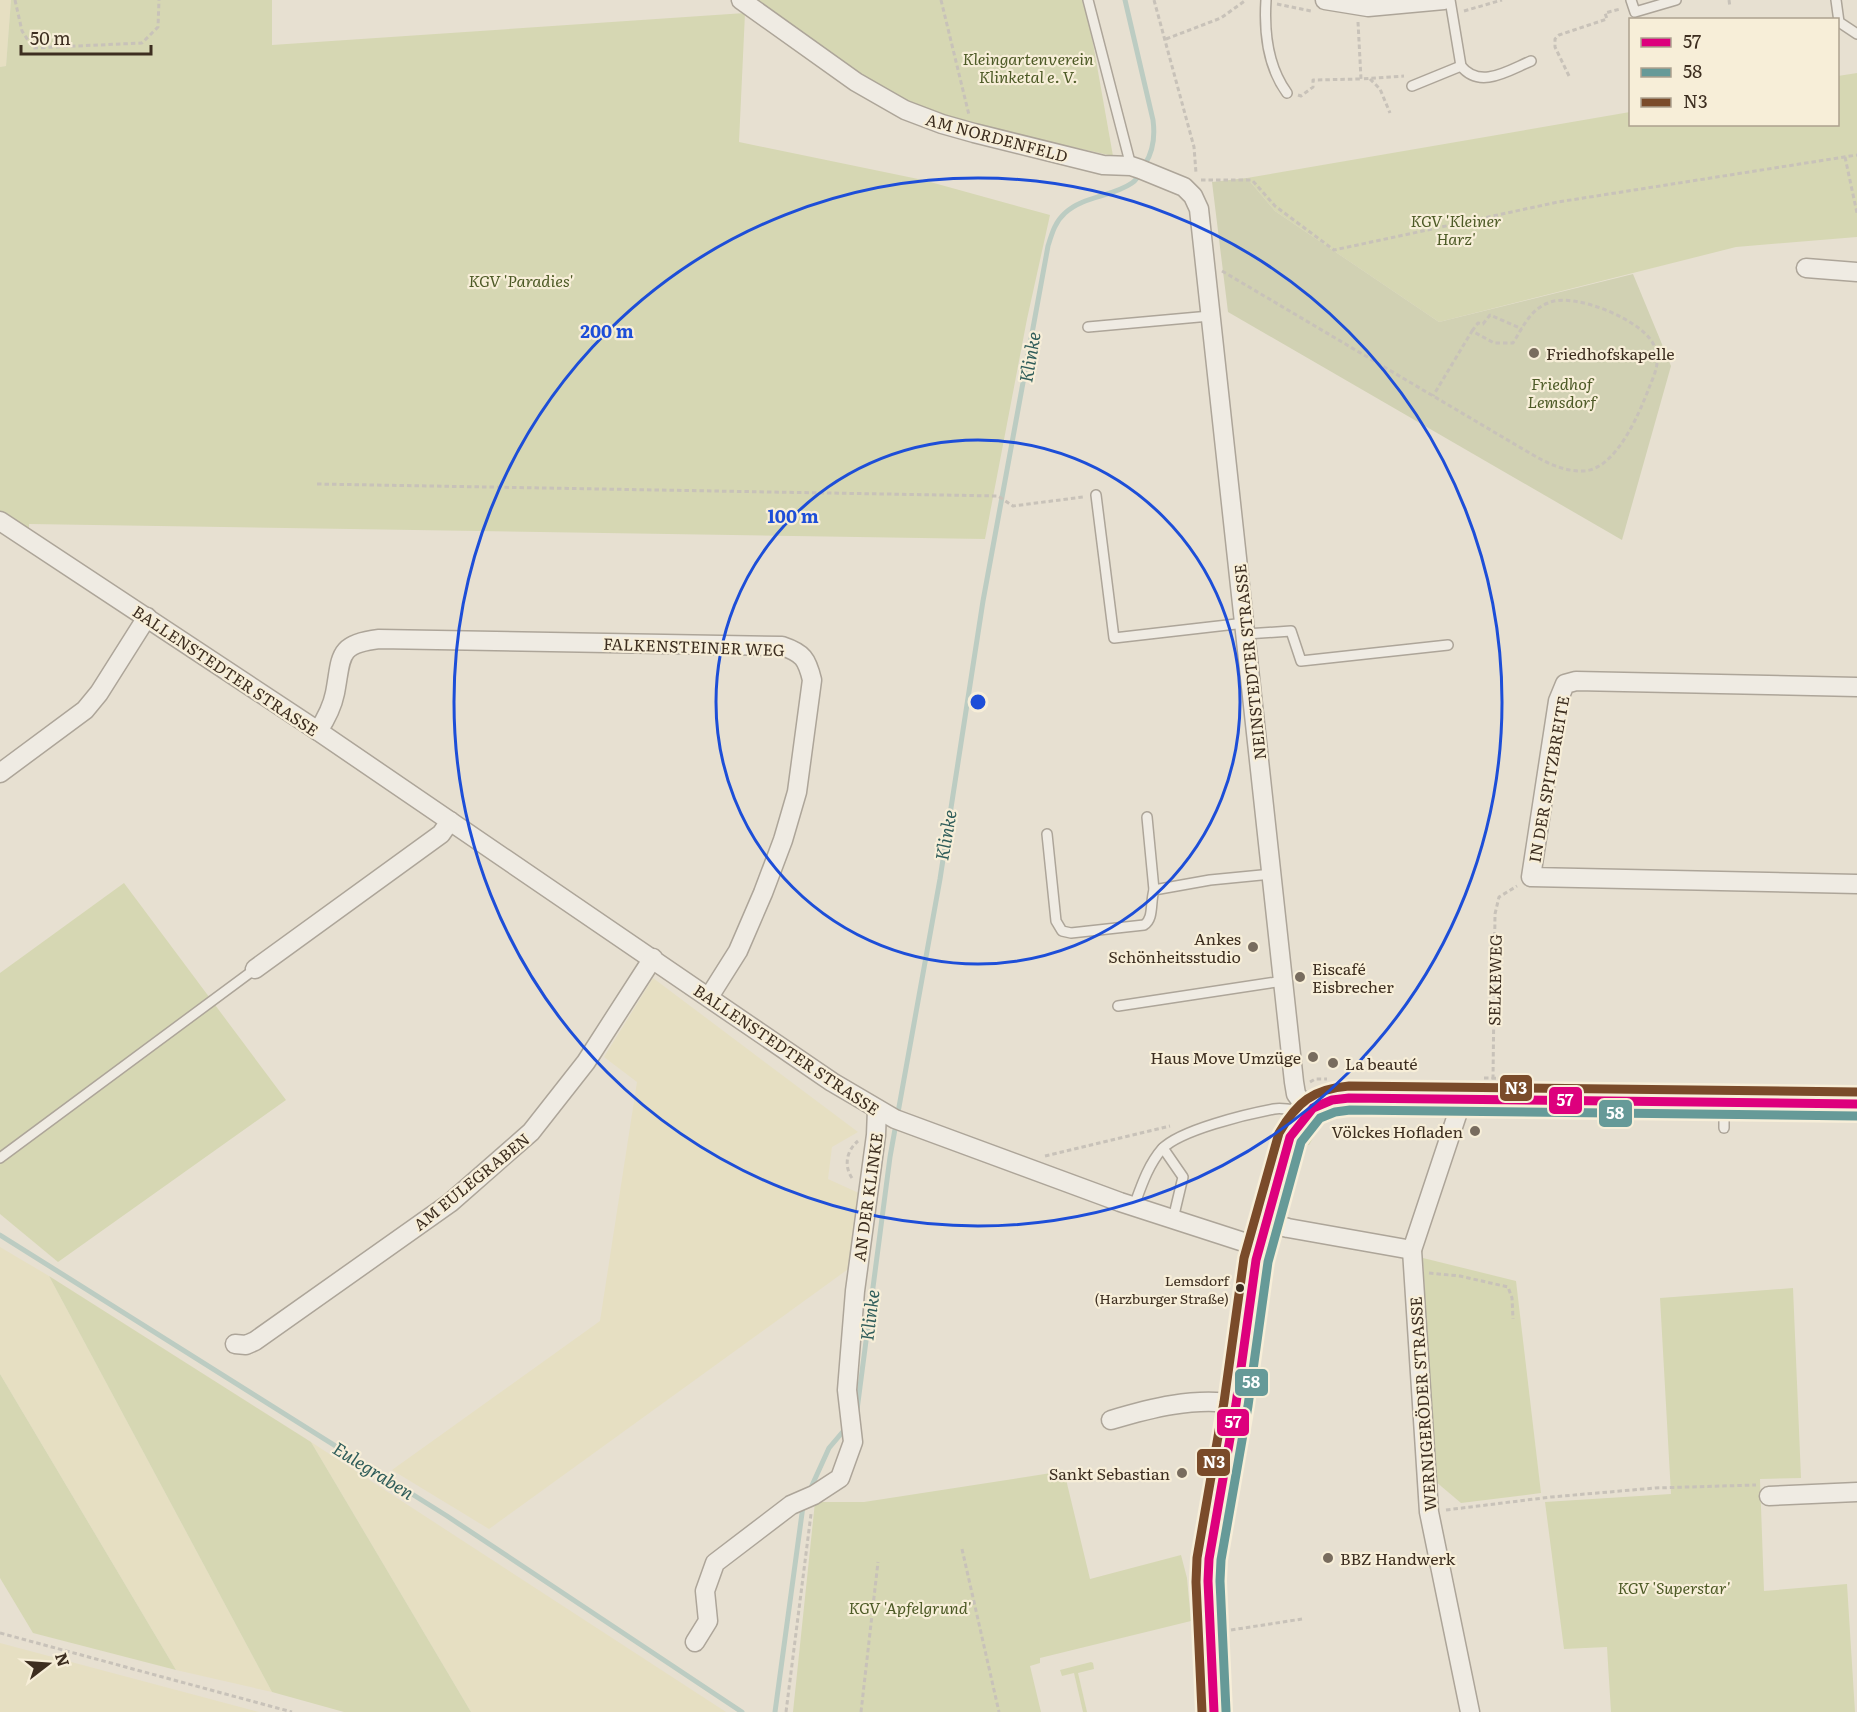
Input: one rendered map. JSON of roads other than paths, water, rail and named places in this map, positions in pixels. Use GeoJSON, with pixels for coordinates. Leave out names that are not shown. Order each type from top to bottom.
{"type":"FeatureCollection","features":[{"type":"Feature","properties":{"kind":"street","name":"AM NORDENFELD"},"geometry":{"type":"LineString","coordinates":[[741,0],[856,82],[906,110],[974,133],[1103,165],[1135,168],[1159,176],[1184,187],[1193,196],[1199,209]]}},
{"type":"Feature","properties":{"kind":"street"},"geometry":{"type":"LineString","coordinates":[[1325,0],[1355,7],[1444,0]]}},
{"type":"Feature","properties":{"kind":"street","name":"NEINSTEDTER STRASSE"},"geometry":{"type":"LineString","coordinates":[[1199,209],[1295,1089],[1309,1112]]}},
{"type":"Feature","properties":{"kind":"street"},"geometry":{"type":"LineString","coordinates":[[1806,267],[1857,272]]}},
{"type":"Feature","properties":{"kind":"street","name":"BALLENSTEDTER STRASSE"},"geometry":{"type":"LineString","coordinates":[[0,520],[318,731],[832,1083],[889,1116],[1134,1206],[1259,1247]]}},
{"type":"Feature","properties":{"kind":"street"},"geometry":{"type":"LineString","coordinates":[[0,773],[85,710],[99,693],[147,617]]}},
{"type":"Feature","properties":{"kind":"street","name":"FALKENSTEINER WEG"},"geometry":{"type":"LineString","coordinates":[[318,731],[329,713],[335,695],[340,661],[346,650],[360,641],[379,639],[782,646],[796,651],[808,663],[812,680],[797,792],[783,840],[763,893],[738,951],[709,997]]}},
{"type":"Feature","properties":{"kind":"street","name":"IN DER SPITZBREITE"},"geometry":{"type":"LineString","coordinates":[[1857,687],[1576,681],[1565,684],[1558,701],[1531,877],[1857,884]]}},
{"type":"Feature","properties":{"kind":"street"},"geometry":{"type":"LineString","coordinates":[[255,969],[441,834],[450,821]]}},
{"type":"Feature","properties":{"kind":"street","name":"AM EULEGRABEN"},"geometry":{"type":"LineString","coordinates":[[235,1344],[246,1345],[255,1341],[450,1203],[531,1132],[586,1062],[652,958]]}},
{"type":"Feature","properties":{"kind":"street"},"geometry":{"type":"LineString","coordinates":[[1214,1712],[1209,1559],[1236,1404],[1251,1288],[1259,1247],[1290,1137],[1309,1112],[1322,1103],[1344,1098],[1857,1104]]}},
{"type":"Feature","properties":{"kind":"street","name":"WERNIGERÖDER STRASSE"},"geometry":{"type":"LineString","coordinates":[[1462,1100],[1412,1250],[1412,1271],[1429,1512],[1470,1712]]}},
{"type":"Feature","properties":{"kind":"street","name":"AN DER KLINKE"},"geometry":{"type":"LineString","coordinates":[[695,1642],[708,1621],[705,1591],[715,1563],[791,1505],[814,1496],[840,1478],[853,1442],[847,1403],[855,1291],[876,1135],[889,1116]]}},
{"type":"Feature","properties":{"kind":"street"},"geometry":{"type":"LineString","coordinates":[[1266,1222],[1412,1250]]}},
{"type":"Feature","properties":{"kind":"street"},"geometry":{"type":"LineString","coordinates":[[1111,1420],[1154,1407],[1219,1401],[1236,1404]]}},
{"type":"Feature","properties":{"kind":"street"},"geometry":{"type":"LineString","coordinates":[[1769,1496],[1857,1492]]}},
{"type":"Feature","properties":{"kind":"lane"},"geometry":{"type":"LineString","coordinates":[[1088,0],[1135,168]]}},
{"type":"Feature","properties":{"kind":"lane"},"geometry":{"type":"LineString","coordinates":[[1266,0],[1270,54],[1276,74],[1287,93]]}},
{"type":"Feature","properties":{"kind":"lane"},"geometry":{"type":"LineString","coordinates":[[1450,0],[1461,66],[1467,74],[1488,79],[1531,61]]}},
{"type":"Feature","properties":{"kind":"lane"},"geometry":{"type":"LineString","coordinates":[[1632,3],[1635,12],[1676,0]]}},
{"type":"Feature","properties":{"kind":"lane"},"geometry":{"type":"LineString","coordinates":[[1836,0],[1838,18]]}},
{"type":"Feature","properties":{"kind":"lane"},"geometry":{"type":"LineString","coordinates":[[1839,22],[1857,34]]}},
{"type":"Feature","properties":{"kind":"lane"},"geometry":{"type":"LineString","coordinates":[[1412,86],[1461,66]]}},
{"type":"Feature","properties":{"kind":"lane"},"geometry":{"type":"LineString","coordinates":[[1088,327],[1210,316]]}},
{"type":"Feature","properties":{"kind":"lane"},"geometry":{"type":"LineString","coordinates":[[1096,495],[1114,638],[1246,629],[1291,631],[1300,661],[1448,645]]}},
{"type":"Feature","properties":{"kind":"lane"},"geometry":{"type":"LineString","coordinates":[[1047,834],[1056,921],[1062,931],[1071,933],[1144,925],[1151,917],[1150,901],[1154,890],[1147,817]]}},
{"type":"Feature","properties":{"kind":"lane"},"geometry":{"type":"LineString","coordinates":[[1154,890],[1210,880],[1272,874]]}},
{"type":"Feature","properties":{"kind":"lane"},"geometry":{"type":"LineString","coordinates":[[0,1158],[255,969]]}},
{"type":"Feature","properties":{"kind":"lane"},"geometry":{"type":"LineString","coordinates":[[1118,1005],[1283,981]]}},
{"type":"Feature","properties":{"kind":"lane"},"geometry":{"type":"LineString","coordinates":[[1724,1103],[1724,1128]]}},
{"type":"Feature","properties":{"kind":"lane"},"geometry":{"type":"LineString","coordinates":[[1134,1206],[1147,1173],[1163,1148],[1176,1138],[1193,1131],[1276,1109],[1309,1112]]}},
{"type":"Feature","properties":{"kind":"lane"},"geometry":{"type":"LineString","coordinates":[[1163,1148],[1183,1177],[1173,1219]]}},
{"type":"Feature","properties":{"kind":"waterway","name":"Klinke"},"geometry":{"type":"LineString","coordinates":[[857,1410],[890,1157],[940,879],[983,601],[1048,246],[1059,220],[1072,207],[1124,188],[1134,181],[1148,159],[1153,142],[1153,120],[1125,0]]}},
{"type":"Feature","properties":{"kind":"waterway","name":"Eulegraben"},"geometry":{"type":"LineString","coordinates":[[0,1235],[447,1516],[742,1712]]}},
{"type":"Feature","properties":{"kind":"waterway","name":"Klinke"},"geometry":{"type":"LineString","coordinates":[[809,1492],[829,1448],[846,1428]]}},
{"type":"Feature","properties":{"kind":"waterway","name":"Klinke"},"geometry":{"type":"LineString","coordinates":[[775,1712],[803,1506]]}},
{"type":"Feature","properties":{"kind":"place","name":"Friedhofskapelle"},"geometry":{"type":"Point","coordinates":[1534,353]}},
{"type":"Feature","properties":{"kind":"place","name":"Ankes Schönheitsstudio"},"geometry":{"type":"Point","coordinates":[1253,947]}},
{"type":"Feature","properties":{"kind":"place","name":"Eiscafé Eisbrecher"},"geometry":{"type":"Point","coordinates":[1300,977]}},
{"type":"Feature","properties":{"kind":"place","name":"Haus Move Umzüge"},"geometry":{"type":"Point","coordinates":[1313,1057]}},
{"type":"Feature","properties":{"kind":"place","name":"La beauté"},"geometry":{"type":"Point","coordinates":[1333,1063]}},
{"type":"Feature","properties":{"kind":"place","name":"Völckes Hofladen"},"geometry":{"type":"Point","coordinates":[1475,1131]}},
{"type":"Feature","properties":{"kind":"place","name":"Lemsdorf (Harzburger Straße)"},"geometry":{"type":"Point","coordinates":[1240,1288]}},
{"type":"Feature","properties":{"kind":"place","name":"Sankt Sebastian"},"geometry":{"type":"Point","coordinates":[1182,1473]}},
{"type":"Feature","properties":{"kind":"place","name":"BBZ Handwerk"},"geometry":{"type":"Point","coordinates":[1328,1558]}},
{"type":"Feature","properties":{"kind":"park label","name":"Kleingartenverein Klinketal e. V."},"geometry":{"type":"Point","coordinates":[1028,67]}},
{"type":"Feature","properties":{"kind":"park label","name":"KGV 'Kleiner Harz'"},"geometry":{"type":"Point","coordinates":[1456,229]}},
{"type":"Feature","properties":{"kind":"park label","name":"KGV 'Paradies'"},"geometry":{"type":"Point","coordinates":[521,280]}},
{"type":"Feature","properties":{"kind":"park label","name":"Friedhof Lemsdorf"},"geometry":{"type":"Point","coordinates":[1562,392]}},
{"type":"Feature","properties":{"kind":"park label","name":"KGV 'Superstar'"},"geometry":{"type":"Point","coordinates":[1674,1587]}},
{"type":"Feature","properties":{"kind":"park label","name":"KGV 'Apfelgrund'"},"geometry":{"type":"Point","coordinates":[910,1607]}}]}
